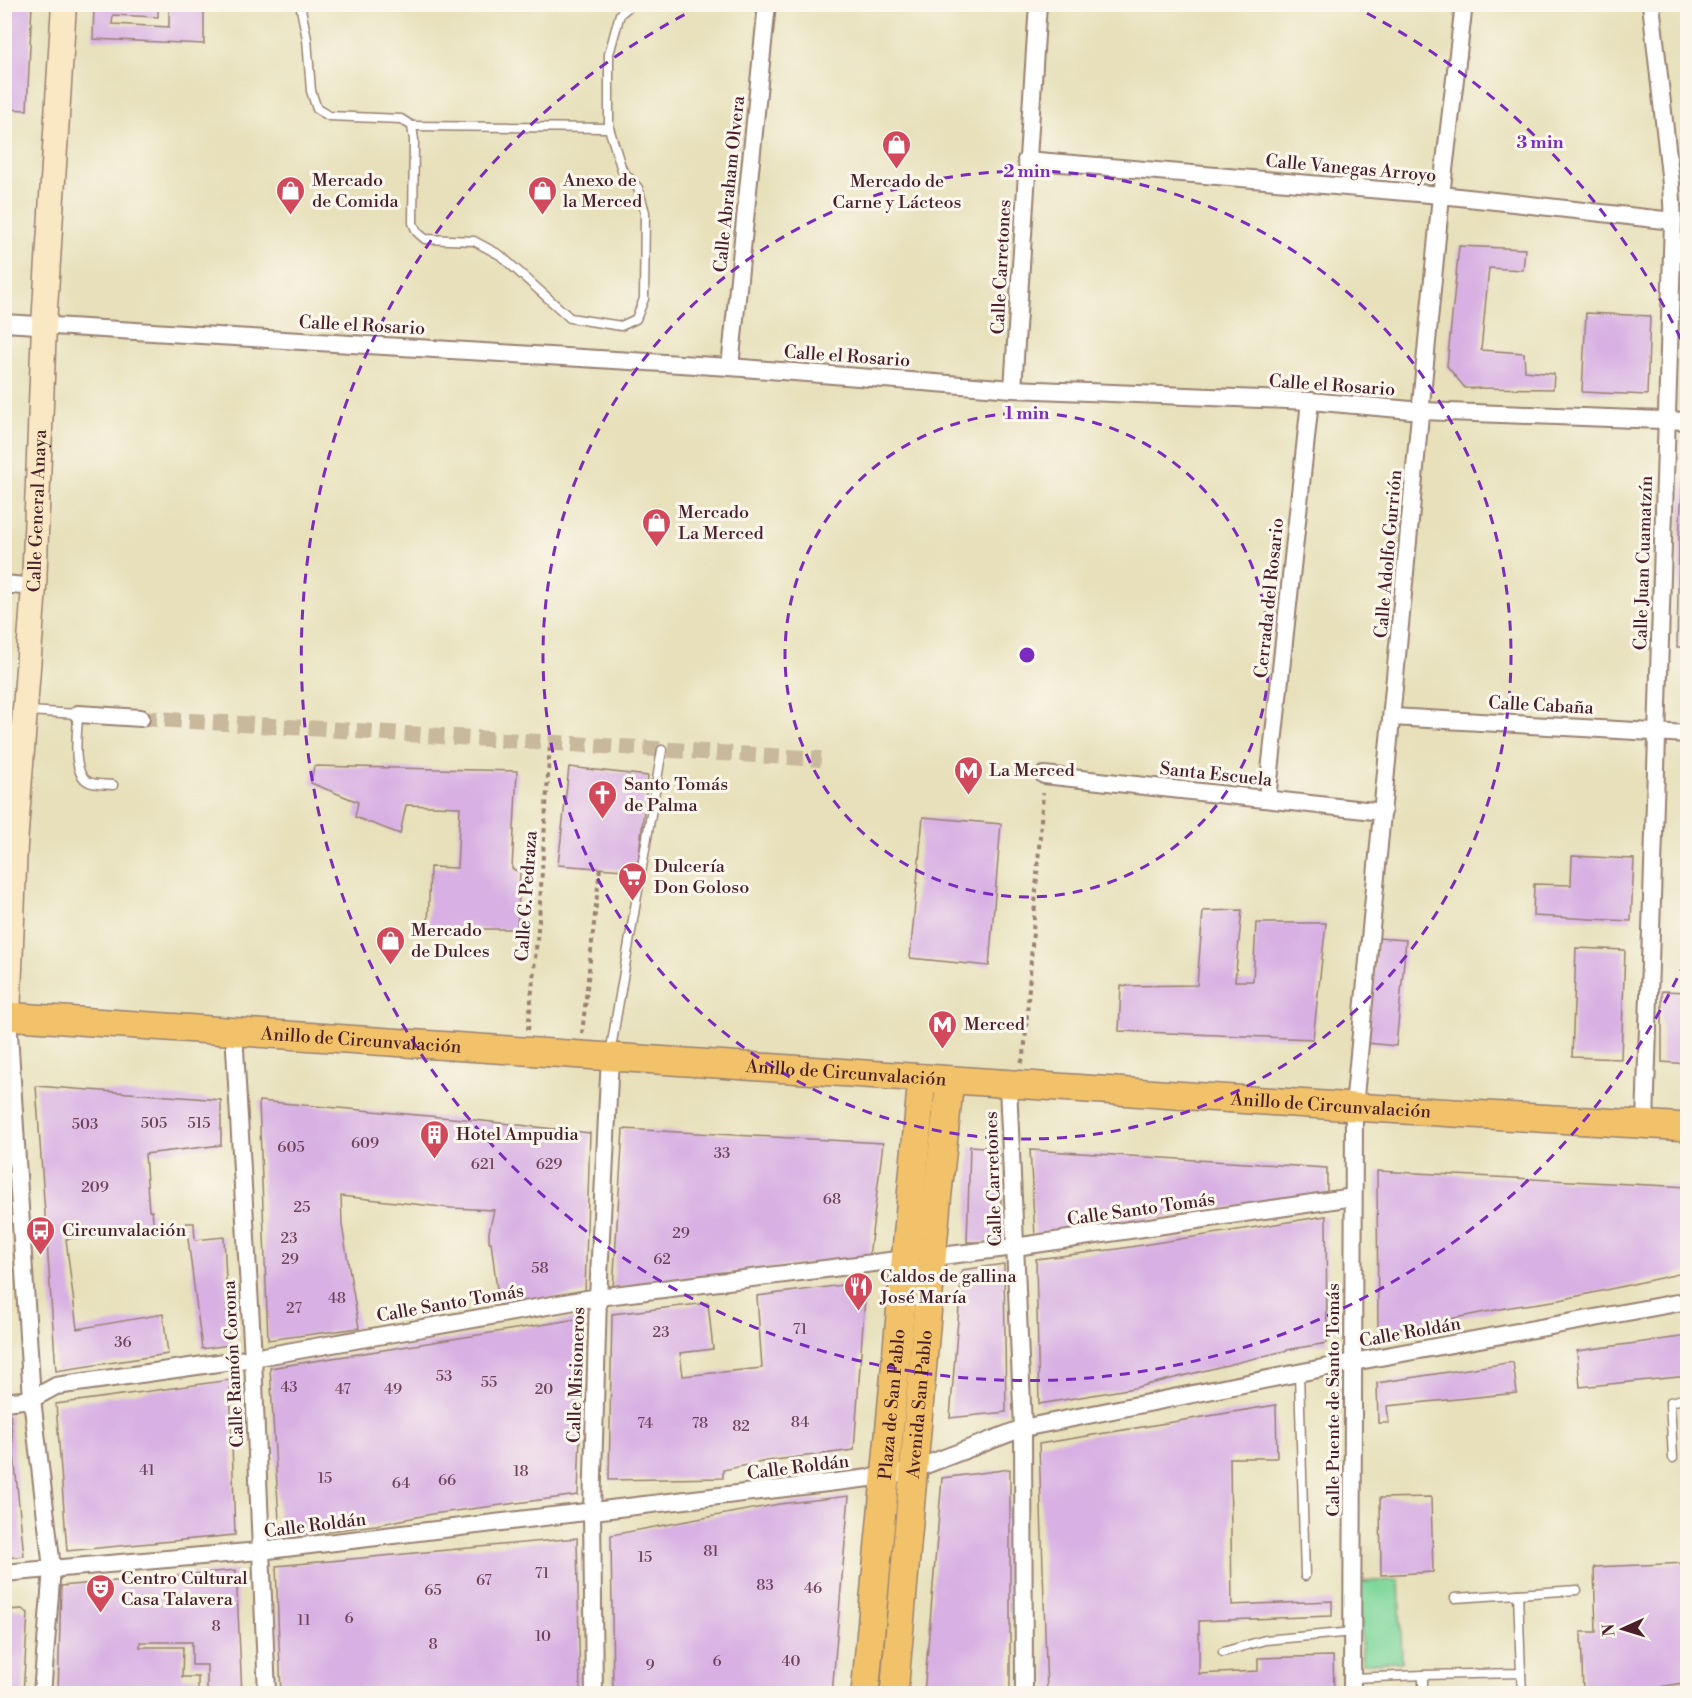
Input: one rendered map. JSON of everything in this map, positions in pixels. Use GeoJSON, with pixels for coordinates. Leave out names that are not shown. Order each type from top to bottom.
{"type":"FeatureCollection","features":[{"type":"Feature","properties":{"kind":"main road","name":"Anillo de Circunvalación"},"geometry":{"type":"LineString","coordinates":[[6,1017],[1354,1107],[1688,1127]]}},
{"type":"Feature","properties":{"kind":"main road","name":"Plaza de San Pablo"},"geometry":{"type":"LineString","coordinates":[[865,1694],[922,1078]]}},
{"type":"Feature","properties":{"kind":"main road","name":"Avenida San Pablo"},"geometry":{"type":"LineString","coordinates":[[894,1694],[950,1080]]}},
{"type":"Feature","properties":{"kind":"street","name":"Calle General Anaya"},"geometry":{"type":"LineString","coordinates":[[6,1017],[10,844],[25,711],[34,587],[44,325],[64,4]]}},
{"type":"Feature","properties":{"kind":"street","name":"Calle Abraham Olvera"},"geometry":{"type":"LineString","coordinates":[[730,367],[767,4]]}},
{"type":"Feature","properties":{"kind":"street","name":"Calle Carretones"},"geometry":{"type":"LineString","coordinates":[[1013,389],[1026,160],[1038,4]]}},
{"type":"Feature","properties":{"kind":"street","name":"Calle Adolfo Gurrión"},"geometry":{"type":"LineString","coordinates":[[1354,1107],[1441,195],[1464,4]]}},
{"type":"Feature","properties":{"kind":"street","name":"Calle Juan Cuamatzín"},"geometry":{"type":"LineString","coordinates":[[1646,1124],[1672,221],[1671,184],[1651,4]]}},
{"type":"Feature","properties":{"kind":"street","name":"Calle Vanegas Arroyo"},"geometry":{"type":"LineString","coordinates":[[1026,160],[1441,195],[1672,221]]}},
{"type":"Feature","properties":{"kind":"street","name":"Calle el Rosario"},"geometry":{"type":"LineString","coordinates":[[4,323],[730,367],[1013,389],[1310,401],[1422,411],[1688,421]]}},
{"type":"Feature","properties":{"kind":"street","name":"Cerrada del Rosario"},"geometry":{"type":"LineString","coordinates":[[1267,800],[1310,401]]}},
{"type":"Feature","properties":{"kind":"street"},"geometry":{"type":"LineString","coordinates":[[4,584],[34,587]]}},
{"type":"Feature","properties":{"kind":"street"},"geometry":{"type":"LineString","coordinates":[[78,714],[141,718]]}},
{"type":"Feature","properties":{"kind":"street","name":"Calle Cabaña"},"geometry":{"type":"LineString","coordinates":[[1392,717],[1688,734]]}},
{"type":"Feature","properties":{"kind":"street","name":"Santa Escuela"},"geometry":{"type":"LineString","coordinates":[[1044,775],[1383,812]]}},
{"type":"Feature","properties":{"kind":"street"},"geometry":{"type":"LineString","coordinates":[[6,1017],[32,1399],[52,1568],[42,1694]]}},
{"type":"Feature","properties":{"kind":"street","name":"Calle Ramón Corona"},"geometry":{"type":"LineString","coordinates":[[234,1032],[253,1358],[267,1694]]}},
{"type":"Feature","properties":{"kind":"street","name":"Calle Misioneros"},"geometry":{"type":"LineString","coordinates":[[594,1694],[592,1511],[598,1298],[610,1057]]}},
{"type":"Feature","properties":{"kind":"street","name":"Calle Carretones"},"geometry":{"type":"LineString","coordinates":[[1008,1084],[1023,1428],[1024,1694]]}},
{"type":"Feature","properties":{"kind":"street","name":"Calle Puente de Santo Tomás"},"geometry":{"type":"LineString","coordinates":[[1352,1686],[1354,1107]]}},
{"type":"Feature","properties":{"kind":"street","name":"Calle Santo Tomás"},"geometry":{"type":"LineString","coordinates":[[933,1257],[1353,1197]]}},
{"type":"Feature","properties":{"kind":"street","name":"Calle Santo Tomás"},"geometry":{"type":"LineString","coordinates":[[4,1402],[32,1399],[56,1386],[253,1358],[598,1298],[906,1259]]}},
{"type":"Feature","properties":{"kind":"street","name":"Calle Roldán"},"geometry":{"type":"LineString","coordinates":[[4,1573],[260,1551],[886,1476],[915,1469],[1023,1428],[1353,1362],[1688,1301]]}},
{"type":"Feature","properties":{"kind":"lane"},"geometry":{"type":"LineString","coordinates":[[300,4],[307,39],[311,92],[317,109],[329,116],[401,119],[412,126],[609,128]]}},
{"type":"Feature","properties":{"kind":"lane"},"geometry":{"type":"LineString","coordinates":[[412,126],[414,140],[413,223],[417,232],[425,239],[474,241],[500,255],[570,318],[621,326],[636,319],[644,299],[645,212],[638,188],[622,170],[609,128],[609,54],[620,14],[632,4]]}},
{"type":"Feature","properties":{"kind":"lane"},"geometry":{"type":"LineString","coordinates":[[25,711],[78,714],[77,762],[79,773],[87,781],[112,785]]}},
{"type":"Feature","properties":{"kind":"lane"},"geometry":{"type":"LineString","coordinates":[[610,1057],[662,750]]}},
{"type":"Feature","properties":{"kind":"lane"},"geometry":{"type":"LineString","coordinates":[[1299,1374],[1305,1576]]}},
{"type":"Feature","properties":{"kind":"lane"},"geometry":{"type":"LineString","coordinates":[[1673,1458],[1670,1401],[1688,1398]]}},
{"type":"Feature","properties":{"kind":"lane"},"geometry":{"type":"LineString","coordinates":[[1455,1598],[1577,1590]]}},
{"type":"Feature","properties":{"kind":"lane"},"geometry":{"type":"LineString","coordinates":[[1518,1594],[1522,1694]]}},
{"type":"Feature","properties":{"kind":"lane"},"geometry":{"type":"LineString","coordinates":[[1223,1652],[1265,1640],[1353,1632]]}},
{"type":"Feature","properties":{"kind":"lane"},"geometry":{"type":"LineString","coordinates":[[1352,1686],[1423,1675],[1521,1673]]}},
{"type":"Feature","properties":{"kind":"lane"},"geometry":{"type":"LineString","coordinates":[[1423,1675],[1423,1694]]}},
{"type":"Feature","properties":{"kind":"path","name":"Calle G. Pedraza"},"geometry":{"type":"LineString","coordinates":[[526,1052],[539,919],[550,743]]}},
{"type":"Feature","properties":{"kind":"path"},"geometry":{"type":"LineString","coordinates":[[1008,1084],[1024,1057],[1044,775]]}},
{"type":"Feature","properties":{"kind":"path"},"geometry":{"type":"LineString","coordinates":[[580,1055],[600,868]]}},
{"type":"Feature","properties":{"kind":"green space"},"geometry":{"type":"Polygon","coordinates":[[[1399,1580],[1402,1662],[1362,1663],[1359,1582],[1399,1580]]]}},
{"type":"Feature","properties":{"kind":"building"},"geometry":{"type":"Polygon","coordinates":[[[4,4],[32,4],[27,110],[4,109],[4,4]]]}},
{"type":"Feature","properties":{"kind":"building"},"geometry":{"type":"Polygon","coordinates":[[[94,4],[158,4],[158,17],[113,15],[112,24],[169,27],[169,4],[204,4],[204,44],[93,39],[94,4]]]}},
{"type":"Feature","properties":{"kind":"building"},"geometry":{"type":"Polygon","coordinates":[[[1459,246],[1525,249],[1523,270],[1489,268],[1481,350],[1524,353],[1525,371],[1554,374],[1553,389],[1465,388],[1447,366],[1459,246]]]}},
{"type":"Feature","properties":{"kind":"building"},"geometry":{"type":"Polygon","coordinates":[[[1586,313],[1650,316],[1647,395],[1582,392],[1586,313]]]}},
{"type":"Feature","properties":{"kind":"building"},"geometry":{"type":"Polygon","coordinates":[[[4,351],[8,351],[6,375],[4,374],[4,351]]]}},
{"type":"Feature","properties":{"kind":"building"},"geometry":{"type":"Polygon","coordinates":[[[1685,444],[1688,445],[1688,647],[1677,647],[1679,538],[1685,444]]]}},
{"type":"Feature","properties":{"kind":"building"},"geometry":{"type":"Polygon","coordinates":[[[314,766],[517,771],[512,869],[520,872],[517,929],[428,929],[430,867],[457,868],[460,807],[406,805],[400,834],[355,817],[358,802],[311,783],[314,766]]]}},
{"type":"Feature","properties":{"kind":"building","name":"Santo Tomás de Palma"},"geometry":{"type":"Polygon","coordinates":[[[569,767],[648,776],[637,871],[558,865],[569,767]]]}},
{"type":"Feature","properties":{"kind":"building"},"geometry":{"type":"Polygon","coordinates":[[[923,817],[1001,824],[989,966],[910,958],[923,817]]]}},
{"type":"Feature","properties":{"kind":"building"},"geometry":{"type":"Polygon","coordinates":[[[1572,856],[1634,859],[1631,921],[1533,916],[1534,884],[1571,885],[1572,856]]]}},
{"type":"Feature","properties":{"kind":"building"},"geometry":{"type":"Polygon","coordinates":[[[1242,910],[1235,981],[1253,981],[1256,923],[1326,923],[1313,1039],[1119,1031],[1121,986],[1197,985],[1203,911],[1242,910]]]}},
{"type":"Feature","properties":{"kind":"building"},"geometry":{"type":"Polygon","coordinates":[[[1377,938],[1406,940],[1396,1046],[1367,1043],[1377,938]]]}},
{"type":"Feature","properties":{"kind":"building"},"geometry":{"type":"Polygon","coordinates":[[[1576,948],[1625,950],[1621,1059],[1572,1057],[1576,948]]]}},
{"type":"Feature","properties":{"kind":"building"},"geometry":{"type":"Polygon","coordinates":[[[1662,991],[1688,992],[1688,1064],[1662,1062],[1662,991]]]}},
{"type":"Feature","properties":{"kind":"building"},"geometry":{"type":"Polygon","coordinates":[[[36,1086],[221,1100],[221,1145],[145,1154],[149,1211],[152,1211],[154,1229],[66,1239],[77,1329],[163,1314],[168,1354],[56,1371],[36,1086]]]}},
{"type":"Feature","properties":{"kind":"building"},"geometry":{"type":"Polygon","coordinates":[[[259,1101],[590,1133],[585,1293],[499,1306],[491,1242],[489,1242],[494,1210],[451,1208],[341,1196],[342,1225],[359,1328],[268,1340],[259,1101]]]}},
{"type":"Feature","properties":{"kind":"building"},"geometry":{"type":"Polygon","coordinates":[[[623,1129],[883,1143],[869,1257],[700,1276],[613,1289],[623,1129]]]}},
{"type":"Feature","properties":{"kind":"building"},"geometry":{"type":"Polygon","coordinates":[[[970,1146],[998,1148],[1003,1242],[967,1242],[970,1146]]]}},
{"type":"Feature","properties":{"kind":"building"},"geometry":{"type":"Polygon","coordinates":[[[1030,1150],[1327,1168],[1327,1193],[1035,1236],[1030,1150]]]}},
{"type":"Feature","properties":{"kind":"building"},"geometry":{"type":"Polygon","coordinates":[[[1377,1171],[1688,1187],[1688,1272],[1560,1300],[1511,1307],[1378,1333],[1377,1171]]]}},
{"type":"Feature","properties":{"kind":"building"},"geometry":{"type":"Polygon","coordinates":[[[1326,1216],[1327,1343],[1292,1349],[1134,1388],[1039,1404],[1036,1259],[1117,1249],[1326,1216]]]}},
{"type":"Feature","properties":{"kind":"building"},"geometry":{"type":"Polygon","coordinates":[[[186,1223],[194,1223],[195,1240],[224,1237],[229,1345],[202,1349],[186,1223]]]}},
{"type":"Feature","properties":{"kind":"building"},"geometry":{"type":"Polygon","coordinates":[[[1004,1264],[1006,1412],[950,1418],[962,1270],[1004,1264]]]}},
{"type":"Feature","properties":{"kind":"building"},"geometry":{"type":"Polygon","coordinates":[[[866,1282],[854,1450],[767,1461],[723,1470],[723,1478],[609,1480],[612,1314],[708,1303],[713,1349],[680,1353],[683,1376],[762,1368],[757,1296],[866,1282]]]}},
{"type":"Feature","properties":{"kind":"building"},"geometry":{"type":"Polygon","coordinates":[[[584,1318],[578,1495],[280,1537],[270,1368],[584,1318]]]}},
{"type":"Feature","properties":{"kind":"building"},"geometry":{"type":"Polygon","coordinates":[[[1688,1336],[1688,1376],[1580,1387],[1577,1351],[1688,1336]]]}},
{"type":"Feature","properties":{"kind":"building"},"geometry":{"type":"Polygon","coordinates":[[[4,1356],[6,1356],[8,1378],[4,1378],[4,1356]]]}},
{"type":"Feature","properties":{"kind":"building"},"geometry":{"type":"Polygon","coordinates":[[[1513,1362],[1517,1393],[1387,1406],[1389,1423],[1378,1423],[1377,1383],[1513,1362]]]}},
{"type":"Feature","properties":{"kind":"building"},"geometry":{"type":"Polygon","coordinates":[[[230,1380],[235,1535],[67,1551],[56,1404],[230,1380]]]}},
{"type":"Feature","properties":{"kind":"building"},"geometry":{"type":"Polygon","coordinates":[[[1276,1405],[1277,1458],[1230,1458],[1232,1605],[1332,1601],[1332,1616],[1199,1621],[1199,1674],[1258,1671],[1258,1658],[1333,1656],[1334,1694],[1047,1694],[1039,1444],[1276,1405]]]}},
{"type":"Feature","properties":{"kind":"building"},"geometry":{"type":"Polygon","coordinates":[[[4,1414],[10,1414],[24,1556],[4,1558],[4,1414]]]}},
{"type":"Feature","properties":{"kind":"building"},"geometry":{"type":"Polygon","coordinates":[[[1010,1469],[1010,1694],[924,1694],[942,1478],[1010,1469]]]}},
{"type":"Feature","properties":{"kind":"building"},"geometry":{"type":"Polygon","coordinates":[[[849,1496],[832,1694],[613,1694],[611,1535],[779,1504],[849,1496]]]}},
{"type":"Feature","properties":{"kind":"building"},"geometry":{"type":"Polygon","coordinates":[[[1431,1497],[1433,1572],[1381,1575],[1380,1498],[1431,1497]]]}},
{"type":"Feature","properties":{"kind":"building"},"geometry":{"type":"Polygon","coordinates":[[[577,1538],[580,1694],[281,1694],[276,1566],[577,1538]]]}},
{"type":"Feature","properties":{"kind":"building"},"geometry":{"type":"Polygon","coordinates":[[[1688,1563],[1688,1682],[1620,1694],[1583,1694],[1581,1632],[1596,1632],[1594,1567],[1688,1563]]]}},
{"type":"Feature","properties":{"kind":"building"},"geometry":{"type":"Polygon","coordinates":[[[236,1570],[242,1694],[207,1694],[207,1665],[192,1665],[192,1642],[140,1642],[140,1647],[183,1647],[182,1677],[198,1677],[198,1694],[58,1694],[61,1586],[236,1570]]]}},
{"type":"Feature","properties":{"kind":"building"},"geometry":{"type":"Polygon","coordinates":[[[22,1609],[28,1613],[23,1694],[5,1694],[5,1610],[22,1609]]]}},
{"type":"Feature","properties":{"kind":"tunnel"},"geometry":{"type":"LineString","coordinates":[[141,718],[821,759]]}},
{"type":"Feature","properties":{"kind":"place","name":"Mercado de Carne y Lácteos"},"geometry":{"type":"Point","coordinates":[897,170]}},
{"type":"Feature","properties":{"kind":"place","name":"Mercado de Comida"},"geometry":{"type":"Point","coordinates":[291,216]}},
{"type":"Feature","properties":{"kind":"place","name":"Anexo de la Merced"},"geometry":{"type":"Point","coordinates":[542,216]}},
{"type":"Feature","properties":{"kind":"place","name":"Mercado La Merced"},"geometry":{"type":"Point","coordinates":[657,548]}},
{"type":"Feature","properties":{"kind":"place","name":"La Merced"},"geometry":{"type":"Point","coordinates":[968,796]}},
{"type":"Feature","properties":{"kind":"place","name":"Santo Tomás de Palma"},"geometry":{"type":"Point","coordinates":[603,820]}},
{"type":"Feature","properties":{"kind":"place","name":"Dulcería Don Goloso"},"geometry":{"type":"Point","coordinates":[633,902]}},
{"type":"Feature","properties":{"kind":"place","name":"Mercado de Dulces"},"geometry":{"type":"Point","coordinates":[390,966]}},
{"type":"Feature","properties":{"kind":"place","name":"Merced"},"geometry":{"type":"Point","coordinates":[943,1050]}},
{"type":"Feature","properties":{"kind":"place","name":"Hotel Ampudia"},"geometry":{"type":"Point","coordinates":[435,1160]}},
{"type":"Feature","properties":{"kind":"place","name":"Circunvalación"},"geometry":{"type":"Point","coordinates":[41,1256]}},
{"type":"Feature","properties":{"kind":"place","name":"Caldos de gallina José María"},"geometry":{"type":"Point","coordinates":[859,1312]}},
{"type":"Feature","properties":{"kind":"place","name":"Centro Cultural Casa Talavera"},"geometry":{"type":"Point","coordinates":[100,1614]}}]}
